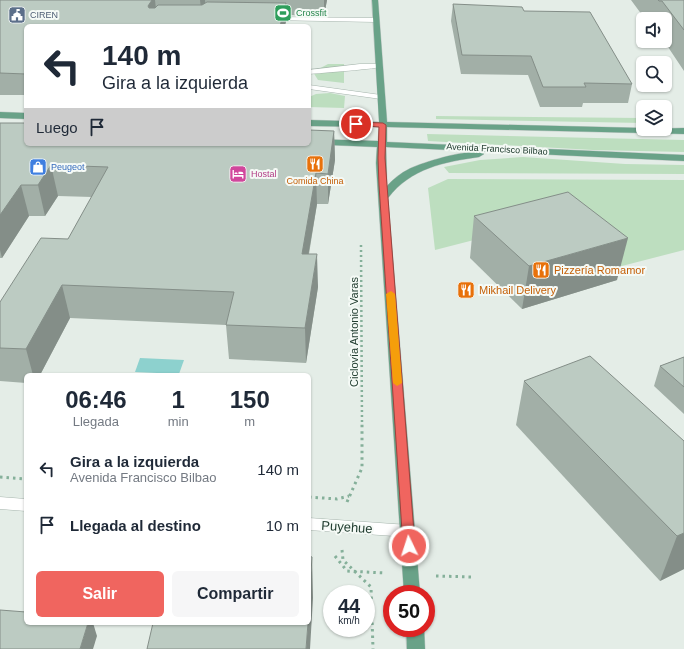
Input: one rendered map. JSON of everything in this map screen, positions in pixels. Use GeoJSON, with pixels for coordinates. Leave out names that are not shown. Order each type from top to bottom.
{"type":"FeatureCollection","features":[{"type":"Feature","properties":{"kind":"main road"},"geometry":{"type":"LineString","coordinates":[[375,0],[383,125],[382,144],[384,196],[411,585]]}},
{"type":"Feature","properties":{"kind":"main road"},"geometry":{"type":"LineString","coordinates":[[0,115],[24,116]]}},
{"type":"Feature","properties":{"kind":"main road","name":"Avenida Francisco Bilbao"},"geometry":{"type":"LineString","coordinates":[[311,122],[684,131]]}},
{"type":"Feature","properties":{"kind":"main road","name":"Avenida Francisco Bilbao"},"geometry":{"type":"LineString","coordinates":[[311,142],[684,158]]}},
{"type":"Feature","properties":{"kind":"main road"},"geometry":{"type":"LineString","coordinates":[[384,196],[390,187],[401,177],[423,166],[463,156],[512,150]]}},
{"type":"Feature","properties":{"kind":"main road"},"geometry":{"type":"LineString","coordinates":[[415,637],[416,649]]}},
{"type":"Feature","properties":{"kind":"street"},"geometry":{"type":"LineString","coordinates":[[260,18],[376,20]]}},
{"type":"Feature","properties":{"kind":"street"},"geometry":{"type":"LineString","coordinates":[[311,72],[360,66],[379,66]]}},
{"type":"Feature","properties":{"kind":"street"},"geometry":{"type":"LineString","coordinates":[[311,87],[381,97]]}},
{"type":"Feature","properties":{"kind":"street"},"geometry":{"type":"LineString","coordinates":[[0,503],[24,505]]}},
{"type":"Feature","properties":{"kind":"street","name":"Puyehue"},"geometry":{"type":"LineString","coordinates":[[311,524],[408,531]]}},
{"type":"Feature","properties":{"kind":"path","name":"Ciclovía Antonio Varas"},"geometry":{"type":"LineString","coordinates":[[362,243],[362,468],[349,496],[338,526],[343,560],[371,586],[373,649]]}},
{"type":"Feature","properties":{"kind":"path"},"geometry":{"type":"LineString","coordinates":[[0,477],[24,479]]}},
{"type":"Feature","properties":{"kind":"path"},"geometry":{"type":"LineString","coordinates":[[311,497],[336,499],[349,496]]}},
{"type":"Feature","properties":{"kind":"path"},"geometry":{"type":"LineString","coordinates":[[335,556],[346,570],[356,572],[385,573]]}},
{"type":"Feature","properties":{"kind":"path"},"geometry":{"type":"LineString","coordinates":[[434,576],[472,577]]}},
{"type":"Feature","properties":{"kind":"green space"},"geometry":{"type":"Polygon","coordinates":[[[328,64],[344,64],[344,83],[318,80],[313,72],[328,64]]]}},
{"type":"Feature","properties":{"kind":"green space"},"geometry":{"type":"Polygon","coordinates":[[[330,93],[345,96],[344,108],[311,107],[311,96],[316,94],[330,93]]]}},
{"type":"Feature","properties":{"kind":"green space"},"geometry":{"type":"Polygon","coordinates":[[[436,116],[636,118],[636,123],[436,119],[436,116]]]}},
{"type":"Feature","properties":{"kind":"green space"},"geometry":{"type":"Polygon","coordinates":[[[427,134],[684,140],[684,152],[593,150],[428,141],[427,134]]]}},
{"type":"Feature","properties":{"kind":"green space"},"geometry":{"type":"Polygon","coordinates":[[[523,157],[625,164],[684,165],[684,174],[449,173],[444,167],[480,160],[523,157]]]}},
{"type":"Feature","properties":{"kind":"green space"},"geometry":{"type":"Polygon","coordinates":[[[448,179],[684,180],[684,250],[618,267],[559,218],[435,250],[428,188],[448,179]]]}},
{"type":"Feature","properties":{"kind":"water"},"geometry":{"type":"Polygon","coordinates":[[[140,358],[184,360],[179,373],[135,372],[140,358]]]}},
{"type":"Feature","properties":{"kind":"building"},"geometry":{"type":"Polygon","coordinates":[[[0,0],[152,0],[148,6],[149,8],[155,8],[158,5],[202,5],[207,2],[286,3],[281,24],[24,24],[24,74],[0,73],[0,0]]]}},
{"type":"Feature","properties":{"kind":"building"},"geometry":{"type":"Polygon","coordinates":[[[658,0],[684,0],[684,30],[672,14],[672,12],[670,12],[662,1],[658,0]]]}},
{"type":"Feature","properties":{"kind":"building"},"geometry":{"type":"Polygon","coordinates":[[[453,4],[522,7],[524,11],[590,12],[632,84],[584,83],[586,87],[543,87],[531,56],[462,55],[453,4]]]}},
{"type":"Feature","properties":{"kind":"building"},"geometry":{"type":"Polygon","coordinates":[[[0,123],[24,123],[24,146],[311,146],[311,130],[334,131],[328,174],[316,173],[302,254],[317,254],[305,328],[226,325],[234,292],[62,285],[26,349],[0,348],[0,302],[41,238],[68,239],[108,167],[51,165],[38,185],[21,185],[0,215],[0,123]]]}},
{"type":"Feature","properties":{"kind":"building"},"geometry":{"type":"Polygon","coordinates":[[[568,192],[628,238],[529,266],[474,216],[568,192]]]}},
{"type":"Feature","properties":{"kind":"building"},"geometry":{"type":"Polygon","coordinates":[[[590,356],[684,441],[684,533],[677,536],[524,381],[590,356]]]}},
{"type":"Feature","properties":{"kind":"building"},"geometry":{"type":"Polygon","coordinates":[[[684,357],[684,387],[660,366],[684,357]]]}},
{"type":"Feature","properties":{"kind":"building"},"geometry":{"type":"Polygon","coordinates":[[[0,610],[24,612],[24,625],[87,625],[80,649],[0,649],[0,610]]]}},
{"type":"Feature","properties":{"kind":"building"},"geometry":{"type":"Polygon","coordinates":[[[153,625],[308,625],[306,649],[147,649],[153,625]]]}},
{"type":"Feature","properties":{"kind":"slow traffic"},"geometry":{"type":"LineString","coordinates":[[391,294],[397,383]]}},
{"type":"Feature","properties":{"kind":"place","name":"Crossfit"},"geometry":{"type":"Point","coordinates":[283,13]}},
{"type":"Feature","properties":{"kind":"place","name":"CIREN"},"geometry":{"type":"Point","coordinates":[17,15]}},
{"type":"Feature","properties":{"kind":"place","name":"Comida China"},"geometry":{"type":"Point","coordinates":[315,164]}},
{"type":"Feature","properties":{"kind":"place","name":"Peugeot"},"geometry":{"type":"Point","coordinates":[38,167]}},
{"type":"Feature","properties":{"kind":"place","name":"Hostal"},"geometry":{"type":"Point","coordinates":[238,174]}},
{"type":"Feature","properties":{"kind":"place","name":"Pizzería Romamor"},"geometry":{"type":"Point","coordinates":[541,270]}},
{"type":"Feature","properties":{"kind":"place","name":"Mikhail Delivery"},"geometry":{"type":"Point","coordinates":[466,290]}},
{"type":"Feature","properties":{"kind":"route"},"geometry":{"type":"LineString","coordinates":[[356,124],[383,125],[381,158],[409,546]]}}]}
